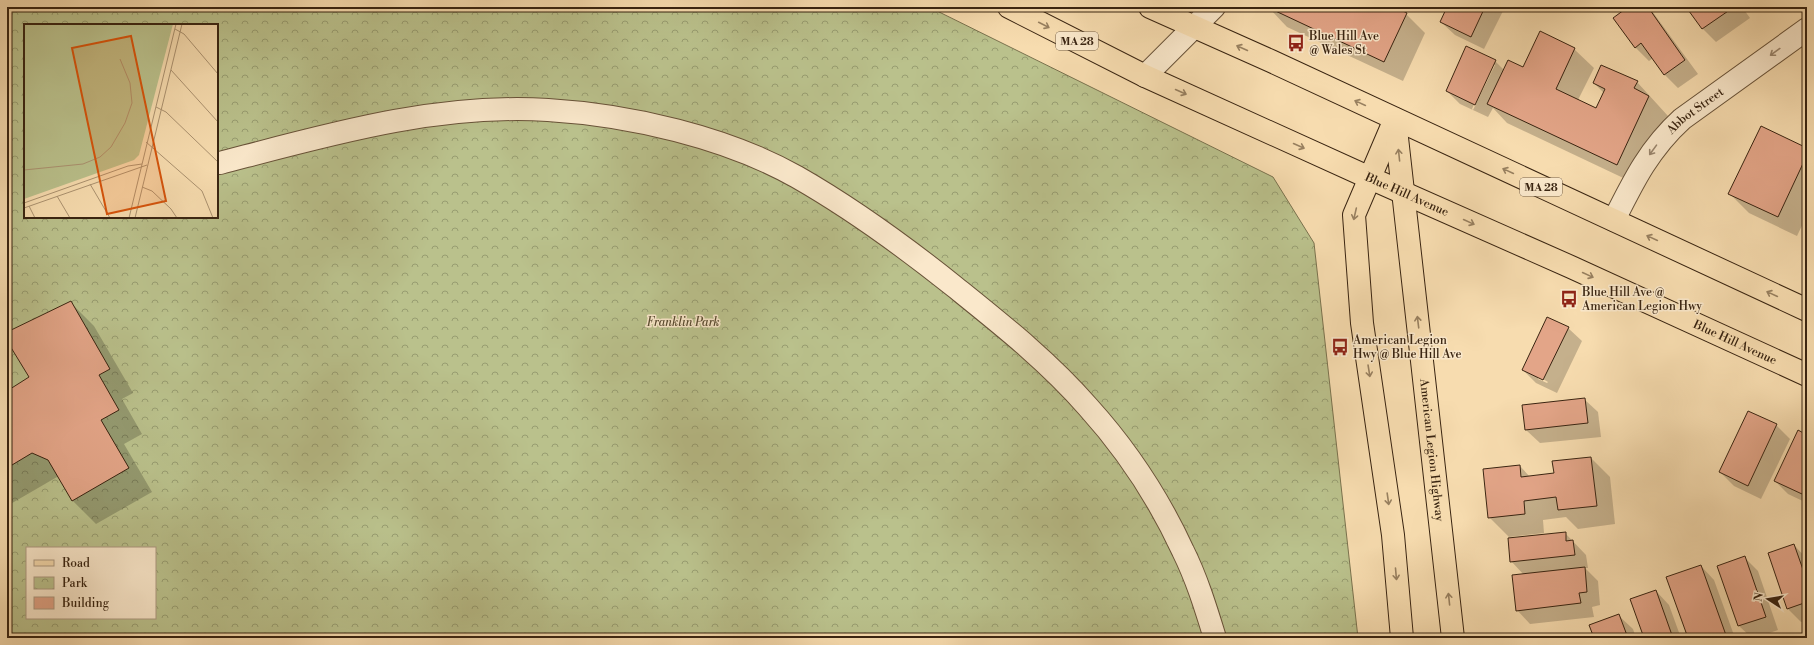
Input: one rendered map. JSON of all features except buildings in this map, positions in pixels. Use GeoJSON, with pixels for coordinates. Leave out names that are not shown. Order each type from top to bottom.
{"type":"FeatureCollection","features":[{"type":"Feature","properties":{"kind":"main road","name":"Blue Hill Avenue"},"geometry":{"type":"LineString","coordinates":[[1009,7],[1145,76],[1585,273],[1807,375]]}},
{"type":"Feature","properties":{"kind":"main road","name":"MA 28"},"geometry":{"type":"LineString","coordinates":[[1150,7],[1807,310]]}},
{"type":"Feature","properties":{"kind":"main road"},"geometry":{"type":"LineString","coordinates":[[1395,119],[1354,215],[1354,229],[1362,323],[1393,535],[1402,638]]}},
{"type":"Feature","properties":{"kind":"main road","name":"American Legion Highway"},"geometry":{"type":"LineString","coordinates":[[1395,119],[1453,638]]}},
{"type":"Feature","properties":{"kind":"street"},"geometry":{"type":"LineString","coordinates":[[1145,76],[1214,7]]}},
{"type":"Feature","properties":{"kind":"street","name":"Abbot Street"},"geometry":{"type":"LineString","coordinates":[[1614,220],[1642,166],[1666,133],[1682,119],[1807,29]]}},
{"type":"Feature","properties":{"kind":"street"},"geometry":{"type":"LineString","coordinates":[[220,163],[367,127],[429,114],[494,110],[546,110],[598,115],[679,132],[741,152],[795,176],[856,214],[908,250],[982,309],[1039,358],[1088,407],[1128,456],[1156,500],[1184,551],[1202,595],[1215,638]]}},
{"type":"Feature","properties":{"kind":"green space","name":"Franklin Park"},"geometry":{"type":"Polygon","coordinates":[[[7,7],[929,7],[1273,177],[1314,243],[1358,638],[7,638],[7,7]]]}},
{"type":"Feature","properties":{"kind":"place","name":"Blue Hill Ave @ Wales St"},"geometry":{"type":"Point","coordinates":[1296,43]}},
{"type":"Feature","properties":{"kind":"place","name":"Blue Hill Ave @ American Legion Hwy"},"geometry":{"type":"Point","coordinates":[1569,299]}},
{"type":"Feature","properties":{"kind":"place","name":"American Legion Hwy @ Blue Hill Ave"},"geometry":{"type":"Point","coordinates":[1340,347]}}]}
